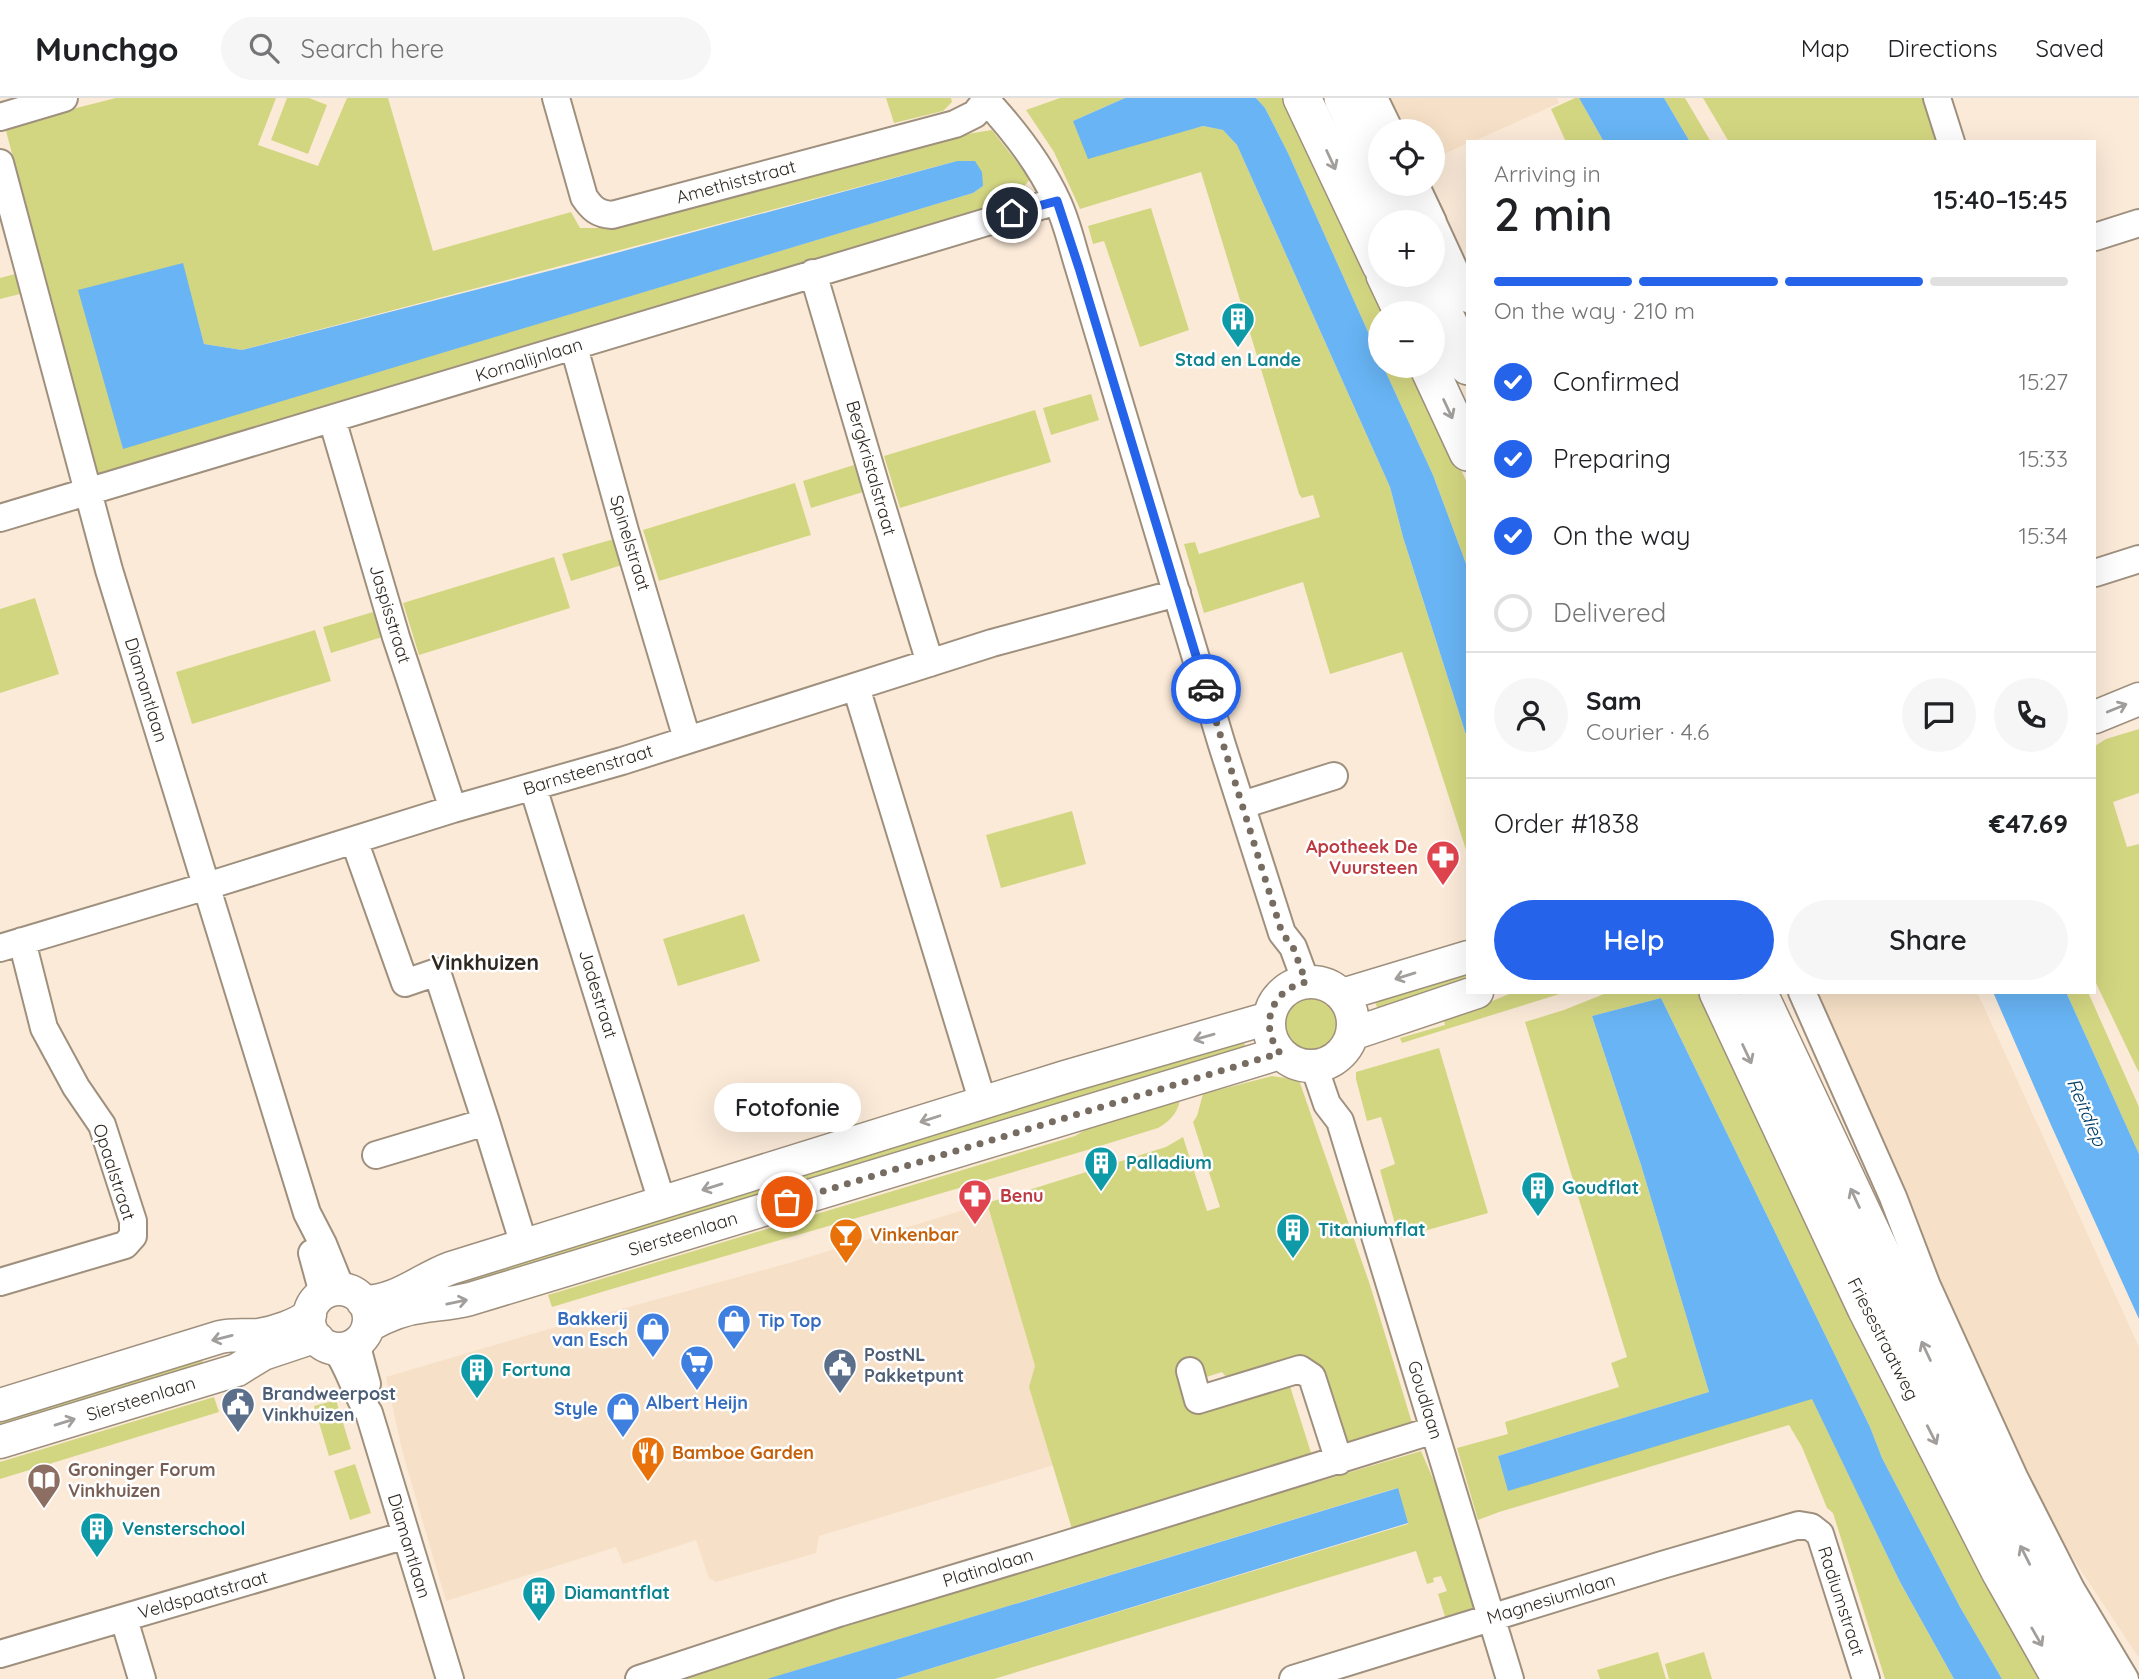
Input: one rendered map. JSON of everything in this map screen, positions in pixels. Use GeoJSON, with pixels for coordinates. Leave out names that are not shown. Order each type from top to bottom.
{"type":"FeatureCollection","features":[{"type":"Feature","properties":{"kind":"highway"},"geometry":{"type":"LineString","coordinates":[[1302,98],[1368,238]]}},
{"type":"Feature","properties":{"kind":"highway"},"geometry":{"type":"LineString","coordinates":[[1343,98],[1368,151]]}},
{"type":"Feature","properties":{"kind":"highway"},"geometry":{"type":"LineString","coordinates":[[1432,287],[1466,362]]}},
{"type":"Feature","properties":{"kind":"highway"},"geometry":{"type":"LineString","coordinates":[[1434,378],[1466,448]]}},
{"type":"Feature","properties":{"kind":"highway","name":"Friesestraatweg"},"geometry":{"type":"LineString","coordinates":[[1719,994],[1866,1308],[2001,1573],[2061,1679]]}},
{"type":"Feature","properties":{"kind":"highway","name":"Friesestraatweg"},"geometry":{"type":"LineString","coordinates":[[1760,996],[2003,1512],[2056,1614],[2095,1679]]}},
{"type":"Feature","properties":{"kind":"main road"},"geometry":{"type":"LineString","coordinates":[[2096,693],[2139,677]]}},
{"type":"Feature","properties":{"kind":"main road"},"geometry":{"type":"LineString","coordinates":[[2096,717],[2139,699]]}},
{"type":"Feature","properties":{"kind":"main road"},"geometry":{"type":"LineString","coordinates":[[1342,995],[1466,958]]}},
{"type":"Feature","properties":{"kind":"main road"},"geometry":{"type":"LineString","coordinates":[[1324,984],[1342,995],[1352,1014],[1352,1034],[1347,1047],[1323,1064],[1294,1063],[1280,1053],[1271,1039],[1269,1018],[1277,998],[1298,985],[1324,984]]}},
{"type":"Feature","properties":{"kind":"main road"},"geometry":{"type":"LineString","coordinates":[[1352,1034],[1471,994]]}},
{"type":"Feature","properties":{"kind":"main road","name":"Siersteenlaan"},"geometry":{"type":"LineString","coordinates":[[0,1442],[237,1370],[262,1354],[308,1339],[374,1302],[407,1291],[439,1272],[983,1102],[1269,1018]]}},
{"type":"Feature","properties":{"kind":"main road","name":"Siersteenlaan"},"geometry":{"type":"LineString","coordinates":[[0,1405],[220,1337],[259,1335],[301,1322],[379,1320],[412,1308],[454,1304],[1280,1053]]}},
{"type":"Feature","properties":{"kind":"street"},"geometry":{"type":"LineString","coordinates":[[0,117],[64,98]]}},
{"type":"Feature","properties":{"kind":"street","name":"Amethiststraat"},"geometry":{"type":"LineString","coordinates":[[556,98],[584,197],[591,207],[601,214],[612,215],[956,124],[975,114],[985,99]]}},
{"type":"Feature","properties":{"kind":"street"},"geometry":{"type":"LineString","coordinates":[[1374,98],[1384,119]]}},
{"type":"Feature","properties":{"kind":"street"},"geometry":{"type":"LineString","coordinates":[[1937,98],[1950,140]]}},
{"type":"Feature","properties":{"kind":"street"},"geometry":{"type":"LineString","coordinates":[[985,99],[1013,130],[1036,163],[1057,201],[1282,933],[1293,947],[1298,985]]}},
{"type":"Feature","properties":{"kind":"street","name":"Diamantlaan"},"geometry":{"type":"LineString","coordinates":[[0,163],[113,583],[307,1213],[338,1281],[343,1359],[358,1397],[369,1413],[450,1679]]}},
{"type":"Feature","properties":{"kind":"street","name":"Kornalijnlaan"},"geometry":{"type":"LineString","coordinates":[[0,519],[813,272],[1057,201]]}},
{"type":"Feature","properties":{"kind":"street"},"geometry":{"type":"LineString","coordinates":[[2096,237],[2139,223]]}},
{"type":"Feature","properties":{"kind":"street"},"geometry":{"type":"LineString","coordinates":[[1445,249],[1466,295]]}},
{"type":"Feature","properties":{"kind":"street","name":"Bergkristalstraat"},"geometry":{"type":"LineString","coordinates":[[813,272],[930,663]]}},
{"type":"Feature","properties":{"kind":"street","name":"Spinelstraat"},"geometry":{"type":"LineString","coordinates":[[573,347],[687,740]]}},
{"type":"Feature","properties":{"kind":"street","name":"Jaspisstraat"},"geometry":{"type":"LineString","coordinates":[[332,419],[396,637],[453,809]]}},
{"type":"Feature","properties":{"kind":"street"},"geometry":{"type":"LineString","coordinates":[[2096,573],[2139,559]]}},
{"type":"Feature","properties":{"kind":"street","name":"Barnsteenstraat"},"geometry":{"type":"LineString","coordinates":[[11,944],[687,740],[1017,636],[1177,593]]}},
{"type":"Feature","properties":{"kind":"street"},"geometry":{"type":"LineString","coordinates":[[856,687],[983,1102]]}},
{"type":"Feature","properties":{"kind":"street"},"geometry":{"type":"LineString","coordinates":[[1242,805],[1334,776]]}},
{"type":"Feature","properties":{"kind":"street","name":"Jadestraat"},"geometry":{"type":"LineString","coordinates":[[533,787],[662,1202]]}},
{"type":"Feature","properties":{"kind":"street"},"geometry":{"type":"LineString","coordinates":[[354,840],[405,983],[437,972],[524,1245]]}},
{"type":"Feature","properties":{"kind":"street","name":"Opaalstraat"},"geometry":{"type":"LineString","coordinates":[[0,1282],[125,1245],[133,1236],[133,1221],[102,1125],[76,1087],[44,1028],[11,944]]}},
{"type":"Feature","properties":{"kind":"street"},"geometry":{"type":"LineString","coordinates":[[1803,994],[1893,1197],[1927,1286],[2014,1477],[2065,1578],[2125,1679]]}},
{"type":"Feature","properties":{"kind":"street","name":"Goudlaan"},"geometry":{"type":"LineString","coordinates":[[1323,1064],[1341,1100],[1340,1121],[1510,1679]]}},
{"type":"Feature","properties":{"kind":"street"},"geometry":{"type":"LineString","coordinates":[[376,1155],[486,1122]]}},
{"type":"Feature","properties":{"kind":"street"},"geometry":{"type":"LineString","coordinates":[[1190,1371],[1198,1400],[1300,1369],[1311,1377],[1339,1461]]}},
{"type":"Feature","properties":{"kind":"street","name":"Platinalaan"},"geometry":{"type":"LineString","coordinates":[[639,1679],[839,1613],[1434,1430]]}},
{"type":"Feature","properties":{"kind":"street","name":"Magnesiumlaan"},"geometry":{"type":"LineString","coordinates":[[1293,1679],[1785,1528],[1799,1525],[1811,1527]]}},
{"type":"Feature","properties":{"kind":"street","name":"Radiumstraat"},"geometry":{"type":"LineString","coordinates":[[1811,1527],[1820,1534],[1824,1545],[1866,1679]]}},
{"type":"Feature","properties":{"kind":"street","name":"Veldspaatstraat"},"geometry":{"type":"LineString","coordinates":[[0,1654],[406,1535]]}},
{"type":"Feature","properties":{"kind":"street"},"geometry":{"type":"LineString","coordinates":[[124,1619],[142,1679]]}},
{"type":"Feature","properties":{"kind":"shaded area"},"geometry":{"type":"Polygon","coordinates":[[[1384,98],[1557,98],[1559,103],[1476,140],[1466,140],[1466,144],[1445,154],[1445,119],[1394,119],[1384,98]]]}},
{"type":"Feature","properties":{"kind":"shaded area"},"geometry":{"type":"Polygon","coordinates":[[[1813,994],[1978,994],[2139,1347],[2139,1658],[2035,1501],[1813,994]]]}},
{"type":"Feature","properties":{"kind":"shaded area"},"geometry":{"type":"Polygon","coordinates":[[[987,1203],[1035,1366],[1071,1460],[819,1536],[816,1553],[716,1582],[709,1578],[696,1540],[623,1564],[616,1547],[446,1601],[403,1454],[386,1377],[789,1263],[987,1203]]]}},
{"type":"Feature","properties":{"kind":"green space"},"geometry":{"type":"Polygon","coordinates":[[[116,98],[276,98],[258,145],[318,166],[347,98],[388,98],[433,251],[571,212],[580,228],[604,228],[992,130],[1030,179],[1012,202],[99,479],[6,131],[9,125],[116,98]],[[957,161],[242,350],[204,344],[182,263],[104,378],[123,448],[973,193],[983,186],[957,161]]]}},
{"type":"Feature","properties":{"kind":"green space"},"geometry":{"type":"Polygon","coordinates":[[[287,98],[309,98],[327,105],[308,154],[271,140],[287,98]]]}},
{"type":"Feature","properties":{"kind":"green space"},"geometry":{"type":"Polygon","coordinates":[[[886,98],[951,98],[952,102],[943,111],[894,123],[886,98]]]}},
{"type":"Feature","properties":{"kind":"green space"},"geometry":{"type":"Polygon","coordinates":[[[1060,98],[1125,98],[1073,121],[1137,143],[1203,126],[1223,130],[1237,145],[1390,487],[1403,537],[1466,735],[1466,850],[1402,652],[1330,674],[1303,582],[1204,613],[1184,544],[1195,542],[1199,554],[1320,517],[1313,495],[1302,498],[1299,494],[1201,172],[1080,209],[1054,152],[1026,110],[1060,98]]]}},
{"type":"Feature","properties":{"kind":"green space"},"geometry":{"type":"Polygon","coordinates":[[[1256,98],[1290,98],[1368,267],[1368,287],[1377,287],[1383,301],[1368,301],[1368,332],[1288,153],[1265,108],[1256,98]]]}},
{"type":"Feature","properties":{"kind":"green space"},"geometry":{"type":"Polygon","coordinates":[[[1579,98],[1603,140],[1565,140],[1551,109],[1579,98]]]}},
{"type":"Feature","properties":{"kind":"green space"},"geometry":{"type":"Polygon","coordinates":[[[1664,98],[1685,98],[1710,140],[1689,140],[1664,98]]]}},
{"type":"Feature","properties":{"kind":"green space"},"geometry":{"type":"Polygon","coordinates":[[[1703,98],[1924,98],[1936,140],[1728,140],[1703,98]]]}},
{"type":"Feature","properties":{"kind":"green space"},"geometry":{"type":"Polygon","coordinates":[[[1151,208],[1189,330],[1140,347],[1104,241],[1093,244],[1088,226],[1151,208]]]}},
{"type":"Feature","properties":{"kind":"green space"},"geometry":{"type":"Polygon","coordinates":[[[19,273],[24,293],[0,299],[0,278],[19,273]]]}},
{"type":"Feature","properties":{"kind":"green space"},"geometry":{"type":"Polygon","coordinates":[[[1389,378],[1419,378],[1466,481],[1466,564],[1433,475],[1389,378]]]}},
{"type":"Feature","properties":{"kind":"green space"},"geometry":{"type":"Polygon","coordinates":[[[1091,394],[1099,420],[1051,435],[1043,408],[1091,394]]]}},
{"type":"Feature","properties":{"kind":"green space"},"geometry":{"type":"Polygon","coordinates":[[[1035,410],[1051,462],[900,508],[884,456],[1035,410]]]}},
{"type":"Feature","properties":{"kind":"green space"},"geometry":{"type":"Polygon","coordinates":[[[854,465],[863,492],[811,508],[803,481],[854,465]]]}},
{"type":"Feature","properties":{"kind":"green space"},"geometry":{"type":"Polygon","coordinates":[[[795,483],[811,535],[659,581],[643,530],[795,483]]]}},
{"type":"Feature","properties":{"kind":"green space"},"geometry":{"type":"Polygon","coordinates":[[[614,539],[622,565],[571,581],[562,554],[614,539]]]}},
{"type":"Feature","properties":{"kind":"green space"},"geometry":{"type":"Polygon","coordinates":[[[554,557],[570,608],[419,655],[403,603],[554,557]]]}},
{"type":"Feature","properties":{"kind":"green space"},"geometry":{"type":"Polygon","coordinates":[[[35,598],[59,674],[0,693],[0,609],[35,598]]]}},
{"type":"Feature","properties":{"kind":"green space"},"geometry":{"type":"Polygon","coordinates":[[[373,612],[382,637],[331,653],[323,627],[373,612]]]}},
{"type":"Feature","properties":{"kind":"green space"},"geometry":{"type":"Polygon","coordinates":[[[315,630],[331,681],[192,724],[176,672],[315,630]]]}},
{"type":"Feature","properties":{"kind":"green space"},"geometry":{"type":"Polygon","coordinates":[[[2139,729],[2139,793],[2113,802],[2127,847],[2139,844],[2139,1073],[2096,983],[2096,745],[2106,739],[2139,729]]]}},
{"type":"Feature","properties":{"kind":"green space"},"geometry":{"type":"Polygon","coordinates":[[[1072,811],[1086,864],[1001,888],[986,835],[1072,811]]]}},
{"type":"Feature","properties":{"kind":"green space"},"geometry":{"type":"Polygon","coordinates":[[[744,914],[760,961],[678,986],[663,939],[744,914]]]}},
{"type":"Feature","properties":{"kind":"green space"},"geometry":{"type":"Polygon","coordinates":[[[1466,965],[1466,986],[1380,1016],[1372,993],[1466,965]]]}},
{"type":"Feature","properties":{"kind":"green space"},"geometry":{"type":"Polygon","coordinates":[[[1311,992],[1323,994],[1334,1001],[1341,1012],[1341,1036],[1334,1047],[1323,1054],[1311,1056],[1299,1054],[1288,1047],[1281,1036],[1279,1024],[1281,1012],[1288,1001],[1299,994],[1311,992]]]}},
{"type":"Feature","properties":{"kind":"green space"},"geometry":{"type":"Polygon","coordinates":[[[1509,994],[1560,994],[1402,1043],[1400,1038],[1445,1025],[1444,1021],[1509,994]]]}},
{"type":"Feature","properties":{"kind":"green space"},"geometry":{"type":"Polygon","coordinates":[[[1604,994],[1707,994],[2046,1679],[2002,1679],[1960,1607],[1882,1458],[1870,1427],[1661,998],[1592,1016],[1641,1165],[1709,1392],[1498,1456],[1508,1490],[1812,1398],[1900,1582],[1954,1679],[1885,1679],[1833,1513],[1827,1508],[1802,1447],[1789,1425],[1478,1520],[1457,1448],[1508,1434],[1505,1422],[1619,1387],[1611,1363],[1627,1357],[1525,1022],[1604,994]]]}},
{"type":"Feature","properties":{"kind":"green space"},"geometry":{"type":"Polygon","coordinates":[[[2067,994],[2089,994],[2139,1107],[2139,1154],[2067,994]]]}},
{"type":"Feature","properties":{"kind":"green space"},"geometry":{"type":"Polygon","coordinates":[[[1241,1032],[1248,1056],[461,1297],[420,1291],[1241,1032]]]}},
{"type":"Feature","properties":{"kind":"green space"},"geometry":{"type":"Polygon","coordinates":[[[1439,1048],[1488,1213],[1399,1238],[1380,1170],[1395,1164],[1381,1117],[1367,1121],[1356,1072],[1439,1048]]]}},
{"type":"Feature","properties":{"kind":"green space"},"geometry":{"type":"Polygon","coordinates":[[[1272,1076],[1299,1080],[1370,1285],[1413,1426],[1337,1448],[1310,1360],[1306,1356],[1229,1380],[1222,1372],[1188,1383],[1191,1412],[1289,1383],[1312,1456],[1072,1529],[1029,1387],[1035,1366],[987,1203],[1166,1147],[1183,1137],[1207,1211],[1220,1207],[1193,1122],[1203,1094],[1272,1076]]]}},
{"type":"Feature","properties":{"kind":"green space"},"geometry":{"type":"Polygon","coordinates":[[[1181,1095],[1174,1114],[1158,1128],[552,1307],[548,1295],[1075,1136],[1098,1122],[1181,1095]]]}},
{"type":"Feature","properties":{"kind":"green space"},"geometry":{"type":"Polygon","coordinates":[[[201,1357],[207,1375],[0,1438],[0,1410],[201,1357]]]}},
{"type":"Feature","properties":{"kind":"green space"},"geometry":{"type":"Polygon","coordinates":[[[214,1397],[219,1412],[0,1479],[0,1462],[214,1397]]]}},
{"type":"Feature","properties":{"kind":"green space"},"geometry":{"type":"Polygon","coordinates":[[[336,1400],[351,1449],[329,1456],[314,1406],[336,1400]]]}},
{"type":"Feature","properties":{"kind":"green space"},"geometry":{"type":"Polygon","coordinates":[[[1421,1451],[1441,1497],[1476,1611],[1446,1620],[1438,1594],[1447,1591],[1441,1576],[1433,1578],[1434,1582],[1427,1584],[1416,1551],[994,1679],[896,1679],[1408,1524],[1397,1488],[787,1673],[789,1679],[657,1679],[1421,1451]]]}},
{"type":"Feature","properties":{"kind":"green space"},"geometry":{"type":"Polygon","coordinates":[[[355,1464],[371,1513],[350,1520],[334,1471],[355,1464]]]}},
{"type":"Feature","properties":{"kind":"green space"},"geometry":{"type":"Polygon","coordinates":[[[1658,1652],[1666,1679],[1600,1679],[1597,1670],[1658,1652]]]}},
{"type":"Feature","properties":{"kind":"green space"},"geometry":{"type":"Polygon","coordinates":[[[1704,1652],[1712,1679],[1669,1679],[1665,1664],[1704,1652]]]}},
{"type":"Feature","properties":{"kind":"water"},"geometry":{"type":"Polygon","coordinates":[[[1125,98],[1256,98],[1265,108],[1368,332],[1368,378],[1389,378],[1433,475],[1466,564],[1466,735],[1403,537],[1390,487],[1237,145],[1223,130],[1203,126],[1088,159],[1073,121],[1125,98]]]}},
{"type":"Feature","properties":{"kind":"water"},"geometry":{"type":"Polygon","coordinates":[[[1579,98],[1664,98],[1689,140],[1603,140],[1579,98]]]}},
{"type":"Feature","properties":{"kind":"water"},"geometry":{"type":"Polygon","coordinates":[[[957,161],[975,161],[982,172],[983,186],[973,193],[123,449],[78,290],[183,263],[204,344],[242,350],[568,266],[957,161]]]}},
{"type":"Feature","properties":{"kind":"water","name":"Reitdiep"},"geometry":{"type":"Polygon","coordinates":[[[1994,994],[2067,994],[2139,1154],[2139,1319],[1994,994]]]}},
{"type":"Feature","properties":{"kind":"water"},"geometry":{"type":"Polygon","coordinates":[[[1661,998],[1870,1427],[1882,1458],[1960,1607],[2002,1679],[1954,1679],[1900,1582],[1812,1399],[1508,1491],[1498,1456],[1709,1392],[1641,1165],[1592,1016],[1661,998]]]}},
{"type":"Feature","properties":{"kind":"water"},"geometry":{"type":"Polygon","coordinates":[[[1398,1488],[1408,1523],[896,1679],[767,1679],[1398,1488]]]}},
{"type":"Feature","properties":{"kind":"way so far"},"geometry":{"type":"LineString","coordinates":[[787,1202],[1280,1053],[1271,1039],[1270,1013],[1283,992],[1306,982],[1293,947],[1282,933],[1206,689]]}},
{"type":"Feature","properties":{"kind":"place","name":"Stad en Lande"},"geometry":{"type":"Point","coordinates":[1238,349]}},
{"type":"Feature","properties":{"kind":"place","name":"Apotheek De Vuursteen"},"geometry":{"type":"Point","coordinates":[1443,887]}},
{"type":"Feature","properties":{"kind":"place","name":"Palladium"},"geometry":{"type":"Point","coordinates":[1101,1193]}},
{"type":"Feature","properties":{"kind":"place","name":"Fotofonie"},"geometry":{"type":"Point","coordinates":[787,1202]}},
{"type":"Feature","properties":{"kind":"place","name":"Goudflat"},"geometry":{"type":"Point","coordinates":[1538,1218]}},
{"type":"Feature","properties":{"kind":"place","name":"Benu"},"geometry":{"type":"Point","coordinates":[975,1226]}},
{"type":"Feature","properties":{"kind":"place","name":"Titaniumflat"},"geometry":{"type":"Point","coordinates":[1293,1260]}},
{"type":"Feature","properties":{"kind":"place","name":"Vinkenbar"},"geometry":{"type":"Point","coordinates":[846,1265]}},
{"type":"Feature","properties":{"kind":"place","name":"Tip Top"},"geometry":{"type":"Point","coordinates":[734,1351]}},
{"type":"Feature","properties":{"kind":"place","name":"Bakkerij van Esch"},"geometry":{"type":"Point","coordinates":[653,1359]}},
{"type":"Feature","properties":{"kind":"place","name":"Albert Heijn"},"geometry":{"type":"Point","coordinates":[697,1392]}},
{"type":"Feature","properties":{"kind":"place","name":"PostNL Pakketpunt"},"geometry":{"type":"Point","coordinates":[840,1395]}},
{"type":"Feature","properties":{"kind":"place","name":"Fortuna"},"geometry":{"type":"Point","coordinates":[477,1400]}},
{"type":"Feature","properties":{"kind":"place","name":"Brandweerpost Vinkhuizen"},"geometry":{"type":"Point","coordinates":[238,1434]}},
{"type":"Feature","properties":{"kind":"place","name":"Style"},"geometry":{"type":"Point","coordinates":[623,1439]}},
{"type":"Feature","properties":{"kind":"place","name":"Bamboe Garden"},"geometry":{"type":"Point","coordinates":[648,1483]}},
{"type":"Feature","properties":{"kind":"place","name":"Groninger Forum Vinkhuizen"},"geometry":{"type":"Point","coordinates":[44,1510]}},
{"type":"Feature","properties":{"kind":"place","name":"Vensterschool"},"geometry":{"type":"Point","coordinates":[97,1559]}},
{"type":"Feature","properties":{"kind":"place","name":"Diamantflat"},"geometry":{"type":"Point","coordinates":[539,1623]}},
{"type":"Feature","properties":{"kind":"district","name":"Vinkhuizen"},"geometry":{"type":"Point","coordinates":[485,963]}},
{"type":"Feature","properties":{"kind":"route"},"geometry":{"type":"LineString","coordinates":[[1012,213],[1057,201],[1206,689]]}}]}
